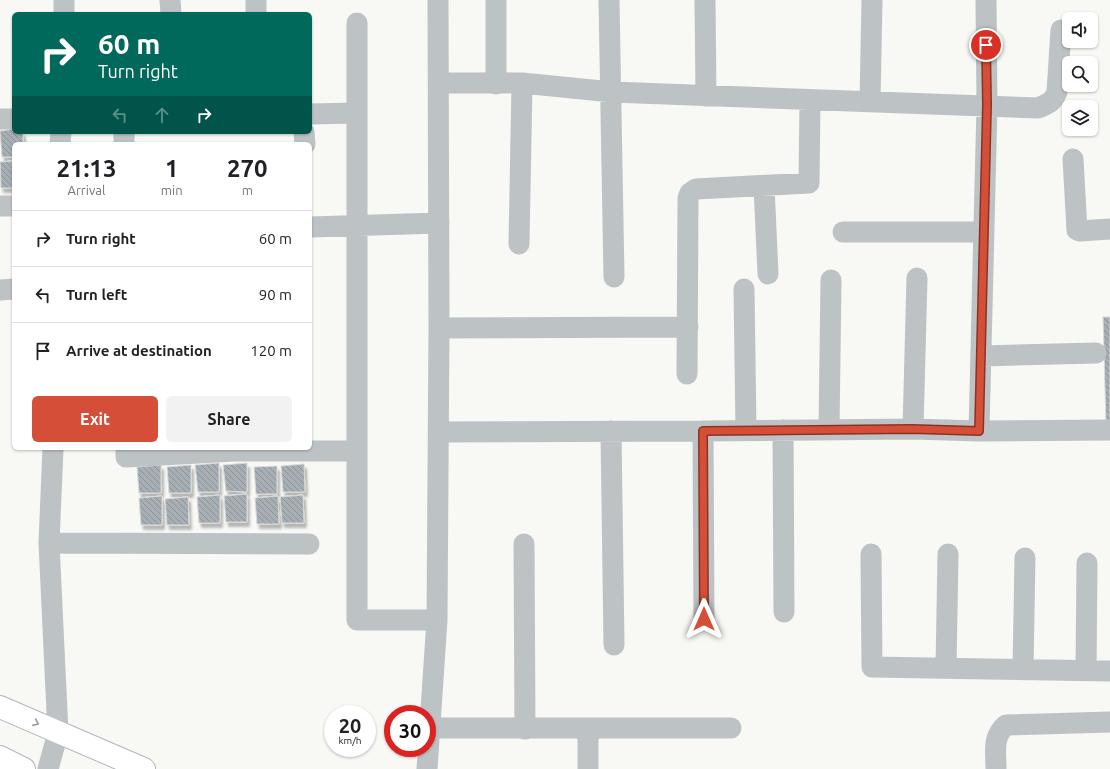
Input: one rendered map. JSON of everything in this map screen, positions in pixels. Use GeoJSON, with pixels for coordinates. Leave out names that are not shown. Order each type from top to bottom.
{"type":"FeatureCollection","features":[{"type":"Feature","properties":{"kind":"main road"},"geometry":{"type":"LineString","coordinates":[[0,707],[144,769]]}},
{"type":"Feature","properties":{"kind":"main road"},"geometry":{"type":"LineString","coordinates":[[0,757],[24,769]]}},
{"type":"Feature","properties":{"kind":"street"},"geometry":{"type":"LineString","coordinates":[[64,0],[64,12]]}},
{"type":"Feature","properties":{"kind":"street"},"geometry":{"type":"LineString","coordinates":[[170,0],[171,12]]}},
{"type":"Feature","properties":{"kind":"street"},"geometry":{"type":"LineString","coordinates":[[256,0],[256,12]]}},
{"type":"Feature","properties":{"kind":"street"},"geometry":{"type":"LineString","coordinates":[[431,705],[437,620],[440,328],[438,0]]}},
{"type":"Feature","properties":{"kind":"street"},"geometry":{"type":"LineString","coordinates":[[496,0],[496,84]]}},
{"type":"Feature","properties":{"kind":"street"},"geometry":{"type":"LineString","coordinates":[[609,0],[612,92],[614,277]]}},
{"type":"Feature","properties":{"kind":"street"},"geometry":{"type":"LineString","coordinates":[[705,0],[706,96]]}},
{"type":"Feature","properties":{"kind":"street"},"geometry":{"type":"LineString","coordinates":[[870,102],[872,0]]}},
{"type":"Feature","properties":{"kind":"street"},"geometry":{"type":"LineString","coordinates":[[979,431],[987,105],[986,0]]}},
{"type":"Feature","properties":{"kind":"street"},"geometry":{"type":"LineString","coordinates":[[357,23],[357,620],[437,620]]}},
{"type":"Feature","properties":{"kind":"street"},"geometry":{"type":"LineString","coordinates":[[439,83],[522,84],[612,92],[1038,108],[1049,104],[1054,99],[1057,92],[1061,30]]}},
{"type":"Feature","properties":{"kind":"street"},"geometry":{"type":"LineString","coordinates":[[519,244],[522,84]]}},
{"type":"Feature","properties":{"kind":"street"},"geometry":{"type":"LineString","coordinates":[[687,374],[688,198],[690,193],[696,189],[806,184],[811,181],[810,100]]}},
{"type":"Feature","properties":{"kind":"street"},"geometry":{"type":"LineString","coordinates":[[312,114],[357,113]]}},
{"type":"Feature","properties":{"kind":"street"},"geometry":{"type":"LineString","coordinates":[[0,119],[12,119]]}},
{"type":"Feature","properties":{"kind":"street"},"geometry":{"type":"LineString","coordinates":[[1073,159],[1077,230],[1110,229]]}},
{"type":"Feature","properties":{"kind":"street"},"geometry":{"type":"LineString","coordinates":[[764,186],[768,274]]}},
{"type":"Feature","properties":{"kind":"street"},"geometry":{"type":"LineString","coordinates":[[0,206],[12,206]]}},
{"type":"Feature","properties":{"kind":"street"},"geometry":{"type":"LineString","coordinates":[[312,227],[439,223]]}},
{"type":"Feature","properties":{"kind":"street"},"geometry":{"type":"LineString","coordinates":[[843,232],[984,232]]}},
{"type":"Feature","properties":{"kind":"street"},"geometry":{"type":"LineString","coordinates":[[912,429],[917,278]]}},
{"type":"Feature","properties":{"kind":"street"},"geometry":{"type":"LineString","coordinates":[[829,430],[831,280]]}},
{"type":"Feature","properties":{"kind":"street"},"geometry":{"type":"LineString","coordinates":[[0,290],[12,289]]}},
{"type":"Feature","properties":{"kind":"street"},"geometry":{"type":"LineString","coordinates":[[744,289],[746,430]]}},
{"type":"Feature","properties":{"kind":"street"},"geometry":{"type":"LineString","coordinates":[[440,328],[688,327]]}},
{"type":"Feature","properties":{"kind":"street"},"geometry":{"type":"LineString","coordinates":[[981,356],[1096,353]]}},
{"type":"Feature","properties":{"kind":"street"},"geometry":{"type":"LineString","coordinates":[[439,432],[912,429],[979,431],[1110,430]]}},
{"type":"Feature","properties":{"kind":"street"},"geometry":{"type":"LineString","coordinates":[[783,430],[784,612]]}},
{"type":"Feature","properties":{"kind":"street"},"geometry":{"type":"LineString","coordinates":[[611,431],[614,645]]}},
{"type":"Feature","properties":{"kind":"street"},"geometry":{"type":"LineString","coordinates":[[703,431],[704,619]]}},
{"type":"Feature","properties":{"kind":"street"},"geometry":{"type":"LineString","coordinates":[[48,769],[58,733],[48,543],[53,450]]}},
{"type":"Feature","properties":{"kind":"street"},"geometry":{"type":"LineString","coordinates":[[126,450],[126,457],[234,451],[357,451]]}},
{"type":"Feature","properties":{"kind":"street"},"geometry":{"type":"LineString","coordinates":[[48,543],[309,544]]}},
{"type":"Feature","properties":{"kind":"street"},"geometry":{"type":"LineString","coordinates":[[524,544],[525,729]]}},
{"type":"Feature","properties":{"kind":"street"},"geometry":{"type":"LineString","coordinates":[[871,554],[872,667],[1110,671]]}},
{"type":"Feature","properties":{"kind":"street"},"geometry":{"type":"LineString","coordinates":[[946,668],[948,554]]}},
{"type":"Feature","properties":{"kind":"street"},"geometry":{"type":"LineString","coordinates":[[1023,669],[1025,558]]}},
{"type":"Feature","properties":{"kind":"street"},"geometry":{"type":"LineString","coordinates":[[1086,671],[1087,563]]}},
{"type":"Feature","properties":{"kind":"street"},"geometry":{"type":"LineString","coordinates":[[996,769],[996,739],[1000,731],[1006,725],[1110,722]]}},
{"type":"Feature","properties":{"kind":"street"},"geometry":{"type":"LineString","coordinates":[[436,728],[731,728]]}},
{"type":"Feature","properties":{"kind":"street"},"geometry":{"type":"LineString","coordinates":[[588,729],[588,769]]}},
{"type":"Feature","properties":{"kind":"street"},"geometry":{"type":"LineString","coordinates":[[427,769],[428,757]]}},
{"type":"Feature","properties":{"kind":"building"},"geometry":{"type":"Polygon","coordinates":[[[12,129],[12,134],[23,134],[23,142],[12,142],[12,157],[2,157],[0,131],[12,129]]]}},
{"type":"Feature","properties":{"kind":"building"},"geometry":{"type":"Polygon","coordinates":[[[12,161],[12,188],[1,188],[0,162],[12,161]]]}},
{"type":"Feature","properties":{"kind":"building"},"geometry":{"type":"Polygon","coordinates":[[[1103,317],[1110,317],[1110,424],[1106,424],[1103,317]]]}},
{"type":"Feature","properties":{"kind":"building"},"geometry":{"type":"Polygon","coordinates":[[[219,463],[219,492],[198,492],[195,465],[219,463]]]}},
{"type":"Feature","properties":{"kind":"building"},"geometry":{"type":"Polygon","coordinates":[[[247,463],[247,492],[226,491],[223,465],[247,463]]]}},
{"type":"Feature","properties":{"kind":"building"},"geometry":{"type":"Polygon","coordinates":[[[304,464],[305,492],[283,492],[281,466],[304,464]]]}},
{"type":"Feature","properties":{"kind":"building"},"geometry":{"type":"Polygon","coordinates":[[[161,465],[161,493],[139,493],[137,467],[161,465]]]}},
{"type":"Feature","properties":{"kind":"building"},"geometry":{"type":"Polygon","coordinates":[[[191,465],[191,493],[169,493],[167,467],[191,465]]]}},
{"type":"Feature","properties":{"kind":"building"},"geometry":{"type":"Polygon","coordinates":[[[277,466],[277,494],[256,494],[254,467],[277,466]]]}},
{"type":"Feature","properties":{"kind":"building"},"geometry":{"type":"Polygon","coordinates":[[[247,494],[247,522],[226,522],[224,496],[247,494]]]}},
{"type":"Feature","properties":{"kind":"building"},"geometry":{"type":"Polygon","coordinates":[[[220,495],[220,523],[199,523],[197,497],[220,495]]]}},
{"type":"Feature","properties":{"kind":"building"},"geometry":{"type":"Polygon","coordinates":[[[303,495],[304,523],[282,523],[280,497],[303,495]]]}},
{"type":"Feature","properties":{"kind":"building"},"geometry":{"type":"Polygon","coordinates":[[[162,496],[162,525],[141,525],[139,498],[162,496]]]}},
{"type":"Feature","properties":{"kind":"building"},"geometry":{"type":"Polygon","coordinates":[[[278,496],[279,524],[257,524],[255,498],[278,496]]]}},
{"type":"Feature","properties":{"kind":"building"},"geometry":{"type":"Polygon","coordinates":[[[188,497],[189,525],[167,525],[165,499],[188,497]]]}},
{"type":"Feature","properties":{"kind":"route"},"geometry":{"type":"LineString","coordinates":[[704,619],[703,431],[912,429],[979,431],[987,105],[986,45]]}}]}
